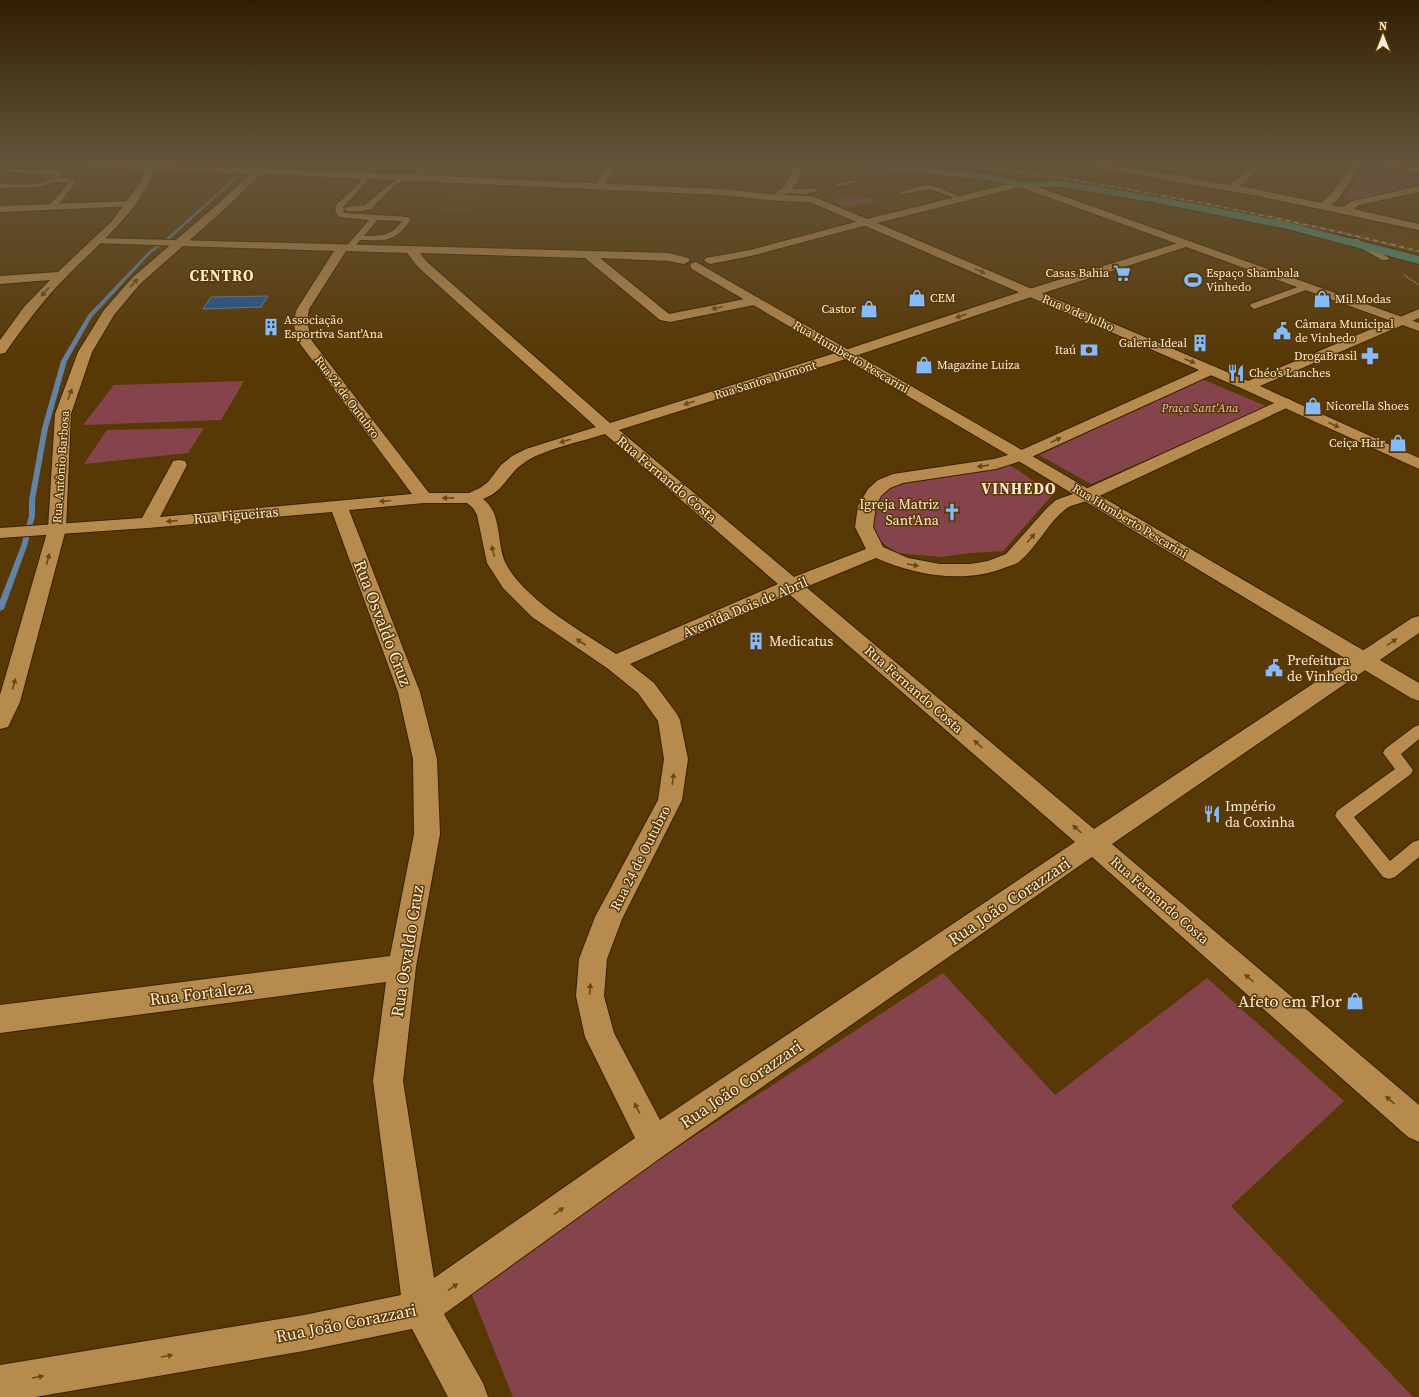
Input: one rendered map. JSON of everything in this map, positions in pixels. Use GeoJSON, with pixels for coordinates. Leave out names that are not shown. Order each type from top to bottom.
{"type":"FeatureCollection","features":[{"type":"Feature","properties":{"kind":"main road"},"geometry":{"type":"LineString","coordinates":[[1298,228],[1355,241],[1387,255],[1419,260]]}},
{"type":"Feature","properties":{"kind":"street"},"geometry":{"type":"LineString","coordinates":[[0,350],[29,310],[61,275],[111,228]]}},
{"type":"Feature","properties":{"kind":"street","name":"Rua Antônio Barbosa"},"geometry":{"type":"LineString","coordinates":[[0,721],[9,702],[56,529],[63,414],[85,352],[109,312],[136,281],[195,228]]}},
{"type":"Feature","properties":{"kind":"street"},"geometry":{"type":"LineString","coordinates":[[98,241],[669,257],[690,263],[707,264],[710,260],[751,252],[844,228]]}},
{"type":"Feature","properties":{"kind":"street","name":"Rua 9 de Julho"},"geometry":{"type":"LineString","coordinates":[[882,228],[1262,392],[1419,464]]}},
{"type":"Feature","properties":{"kind":"street"},"geometry":{"type":"LineString","coordinates":[[1145,228],[1306,287],[1413,320]]}},
{"type":"Feature","properties":{"kind":"street","name":"Rua Santos Dumont"},"geometry":{"type":"LineString","coordinates":[[471,498],[486,492],[494,486],[507,469],[518,459],[532,452],[847,354],[1030,293],[1185,244]]}},
{"type":"Feature","properties":{"kind":"street","name":"Rua 24 de Outubro"},"geometry":{"type":"LineString","coordinates":[[345,248],[303,309],[300,322],[305,341],[424,498]]}},
{"type":"Feature","properties":{"kind":"street","name":"Rua Fernando Costa"},"geometry":{"type":"LineString","coordinates":[[411,250],[422,264],[607,428],[793,585],[1419,1126]]}},
{"type":"Feature","properties":{"kind":"street"},"geometry":{"type":"LineString","coordinates":[[589,255],[665,317],[670,318],[755,300]]}},
{"type":"Feature","properties":{"kind":"street","name":"Rua Humberto Pescarini"},"geometry":{"type":"LineString","coordinates":[[690,263],[1087,495],[1419,693]]}},
{"type":"Feature","properties":{"kind":"street"},"geometry":{"type":"LineString","coordinates":[[0,280],[61,275]]}},
{"type":"Feature","properties":{"kind":"street"},"geometry":{"type":"LineString","coordinates":[[1248,386],[1413,320]]}},
{"type":"Feature","properties":{"kind":"street"},"geometry":{"type":"LineString","coordinates":[[1262,392],[1413,320]]}},
{"type":"Feature","properties":{"kind":"street"},"geometry":{"type":"LineString","coordinates":[[1211,370],[1020,456],[996,464],[899,478],[884,484],[874,493],[867,506],[864,527],[876,551],[903,563],[940,570],[970,570],[992,566],[1013,558],[1053,512],[1062,504],[1087,495],[1286,403]]}},
{"type":"Feature","properties":{"kind":"street"},"geometry":{"type":"LineString","coordinates":[[148,523],[179,465]]}},
{"type":"Feature","properties":{"kind":"street","name":"Rua Figueiras"},"geometry":{"type":"LineString","coordinates":[[0,533],[148,523],[424,498],[471,498]]}},
{"type":"Feature","properties":{"kind":"street","name":"Rua 24 de Outubro"},"geometry":{"type":"LineString","coordinates":[[471,498],[480,505],[486,515],[496,563],[510,584],[539,612],[614,663],[646,688],[669,720],[676,759],[670,800],[609,917],[592,959],[590,996],[600,1037],[655,1143]]}},
{"type":"Feature","properties":{"kind":"street","name":"Rua Osvaldo Cruz"},"geometry":{"type":"LineString","coordinates":[[338,505],[409,692],[425,759],[427,834],[402,967],[388,1081],[421,1310],[469,1397]]}},
{"type":"Feature","properties":{"kind":"street","name":"Avenida Dois de Abril"},"geometry":{"type":"LineString","coordinates":[[614,663],[793,585],[876,551]]}},
{"type":"Feature","properties":{"kind":"street","name":"Rua João Corazzari"},"geometry":{"type":"LineString","coordinates":[[0,1384],[304,1333],[421,1310],[655,1143],[1093,843],[1419,623]]}},
{"type":"Feature","properties":{"kind":"street","name":"Rua Fortaleza"},"geometry":{"type":"LineString","coordinates":[[0,1019],[402,967]]}},
{"type":"Feature","properties":{"kind":"lane"},"geometry":{"type":"LineString","coordinates":[[345,248],[358,238],[367,228]]}},
{"type":"Feature","properties":{"kind":"lane"},"geometry":{"type":"LineString","coordinates":[[358,238],[386,238],[394,236],[402,228]]}},
{"type":"Feature","properties":{"kind":"lane"},"geometry":{"type":"LineString","coordinates":[[1254,306],[1306,287]]}},
{"type":"Feature","properties":{"kind":"lane"},"geometry":{"type":"LineString","coordinates":[[1419,731],[1391,753],[1405,770],[1343,816],[1389,872],[1419,847]]}},
{"type":"Feature","properties":{"kind":"shaded area"},"geometry":{"type":"Polygon","coordinates":[[[1370,228],[1377,228],[1419,238],[1419,254],[1355,237],[1370,228]]]}},
{"type":"Feature","properties":{"kind":"green space","name":"Praça Sant'Ana"},"geometry":{"type":"Polygon","coordinates":[[[1202,379],[1268,407],[1091,484],[1039,455],[1202,379]]]}},
{"type":"Feature","properties":{"kind":"green space"},"geometry":{"type":"Polygon","coordinates":[[[244,381],[221,420],[83,425],[114,385],[244,381]]]}},
{"type":"Feature","properties":{"kind":"green space"},"geometry":{"type":"Polygon","coordinates":[[[204,428],[188,453],[84,464],[107,430],[204,428]]]}},
{"type":"Feature","properties":{"kind":"green space","name":"Igreja Matriz Sant'Ana"},"geometry":{"type":"Polygon","coordinates":[[[1010,465],[1053,494],[1003,551],[941,557],[897,553],[884,544],[869,528],[872,512],[885,490],[904,479],[1010,465]]]}},
{"type":"Feature","properties":{"kind":"green space"},"geometry":{"type":"Polygon","coordinates":[[[943,973],[1055,1095],[1207,978],[1344,1101],[1231,1206],[1413,1397],[513,1397],[468,1285],[943,973]]]}},
{"type":"Feature","properties":{"kind":"water"},"geometry":{"type":"Polygon","coordinates":[[[268,296],[261,307],[203,309],[211,297],[268,296]]]}},
{"type":"Feature","properties":{"kind":"waterway"},"geometry":{"type":"LineString","coordinates":[[0,609],[24,546],[32,516],[32,500],[45,428],[64,361],[90,316],[149,253],[180,228]]}},
{"type":"Feature","properties":{"kind":"railway"},"geometry":{"type":"LineString","coordinates":[[1322,228],[1419,251]]}},
{"type":"Feature","properties":{"kind":"place","name":"Casas Bahia"},"geometry":{"type":"Point","coordinates":[1122,273]}},
{"type":"Feature","properties":{"kind":"place","name":"Espaço Shambala Vinhedo"},"geometry":{"type":"Point","coordinates":[1193,280]}},
{"type":"Feature","properties":{"kind":"place","name":"CEM"},"geometry":{"type":"Point","coordinates":[917,298]}},
{"type":"Feature","properties":{"kind":"place","name":"Mil Modas"},"geometry":{"type":"Point","coordinates":[1322,299]}},
{"type":"Feature","properties":{"kind":"place","name":"Castor"},"geometry":{"type":"Point","coordinates":[869,309]}},
{"type":"Feature","properties":{"kind":"place","name":"Associação Esportiva Sant'Ana"},"geometry":{"type":"Point","coordinates":[271,327]}},
{"type":"Feature","properties":{"kind":"place","name":"Câmara Municipal de Vinhedo"},"geometry":{"type":"Point","coordinates":[1282,331]}},
{"type":"Feature","properties":{"kind":"place","name":"Galeria Ideal"},"geometry":{"type":"Point","coordinates":[1200,343]}},
{"type":"Feature","properties":{"kind":"place","name":"Itaú"},"geometry":{"type":"Point","coordinates":[1089,350]}},
{"type":"Feature","properties":{"kind":"place","name":"DrogaBrasil"},"geometry":{"type":"Point","coordinates":[1370,356]}},
{"type":"Feature","properties":{"kind":"place","name":"Magazine Luiza"},"geometry":{"type":"Point","coordinates":[924,365]}},
{"type":"Feature","properties":{"kind":"place","name":"Chéo’s Lanches"},"geometry":{"type":"Point","coordinates":[1236,373]}},
{"type":"Feature","properties":{"kind":"place","name":"Nicorella Shoes"},"geometry":{"type":"Point","coordinates":[1313,406]}},
{"type":"Feature","properties":{"kind":"place","name":"Ceiça Hair"},"geometry":{"type":"Point","coordinates":[1398,443]}},
{"type":"Feature","properties":{"kind":"place","name":"Igreja Matriz Sant'Ana"},"geometry":{"type":"Point","coordinates":[952,512]}},
{"type":"Feature","properties":{"kind":"place","name":"Medicatus"},"geometry":{"type":"Point","coordinates":[756,641]}},
{"type":"Feature","properties":{"kind":"place","name":"Prefeitura de Vinhedo"},"geometry":{"type":"Point","coordinates":[1274,668]}},
{"type":"Feature","properties":{"kind":"place","name":"Império da Coxinha"},"geometry":{"type":"Point","coordinates":[1212,814]}},
{"type":"Feature","properties":{"kind":"place","name":"Afeto em Flor"},"geometry":{"type":"Point","coordinates":[1355,1001]}},
{"type":"Feature","properties":{"kind":"district","name":"CENTRO"},"geometry":{"type":"Point","coordinates":[222,275]}},
{"type":"Feature","properties":{"kind":"district","name":"VINHEDO"},"geometry":{"type":"Point","coordinates":[1019,488]}}]}
